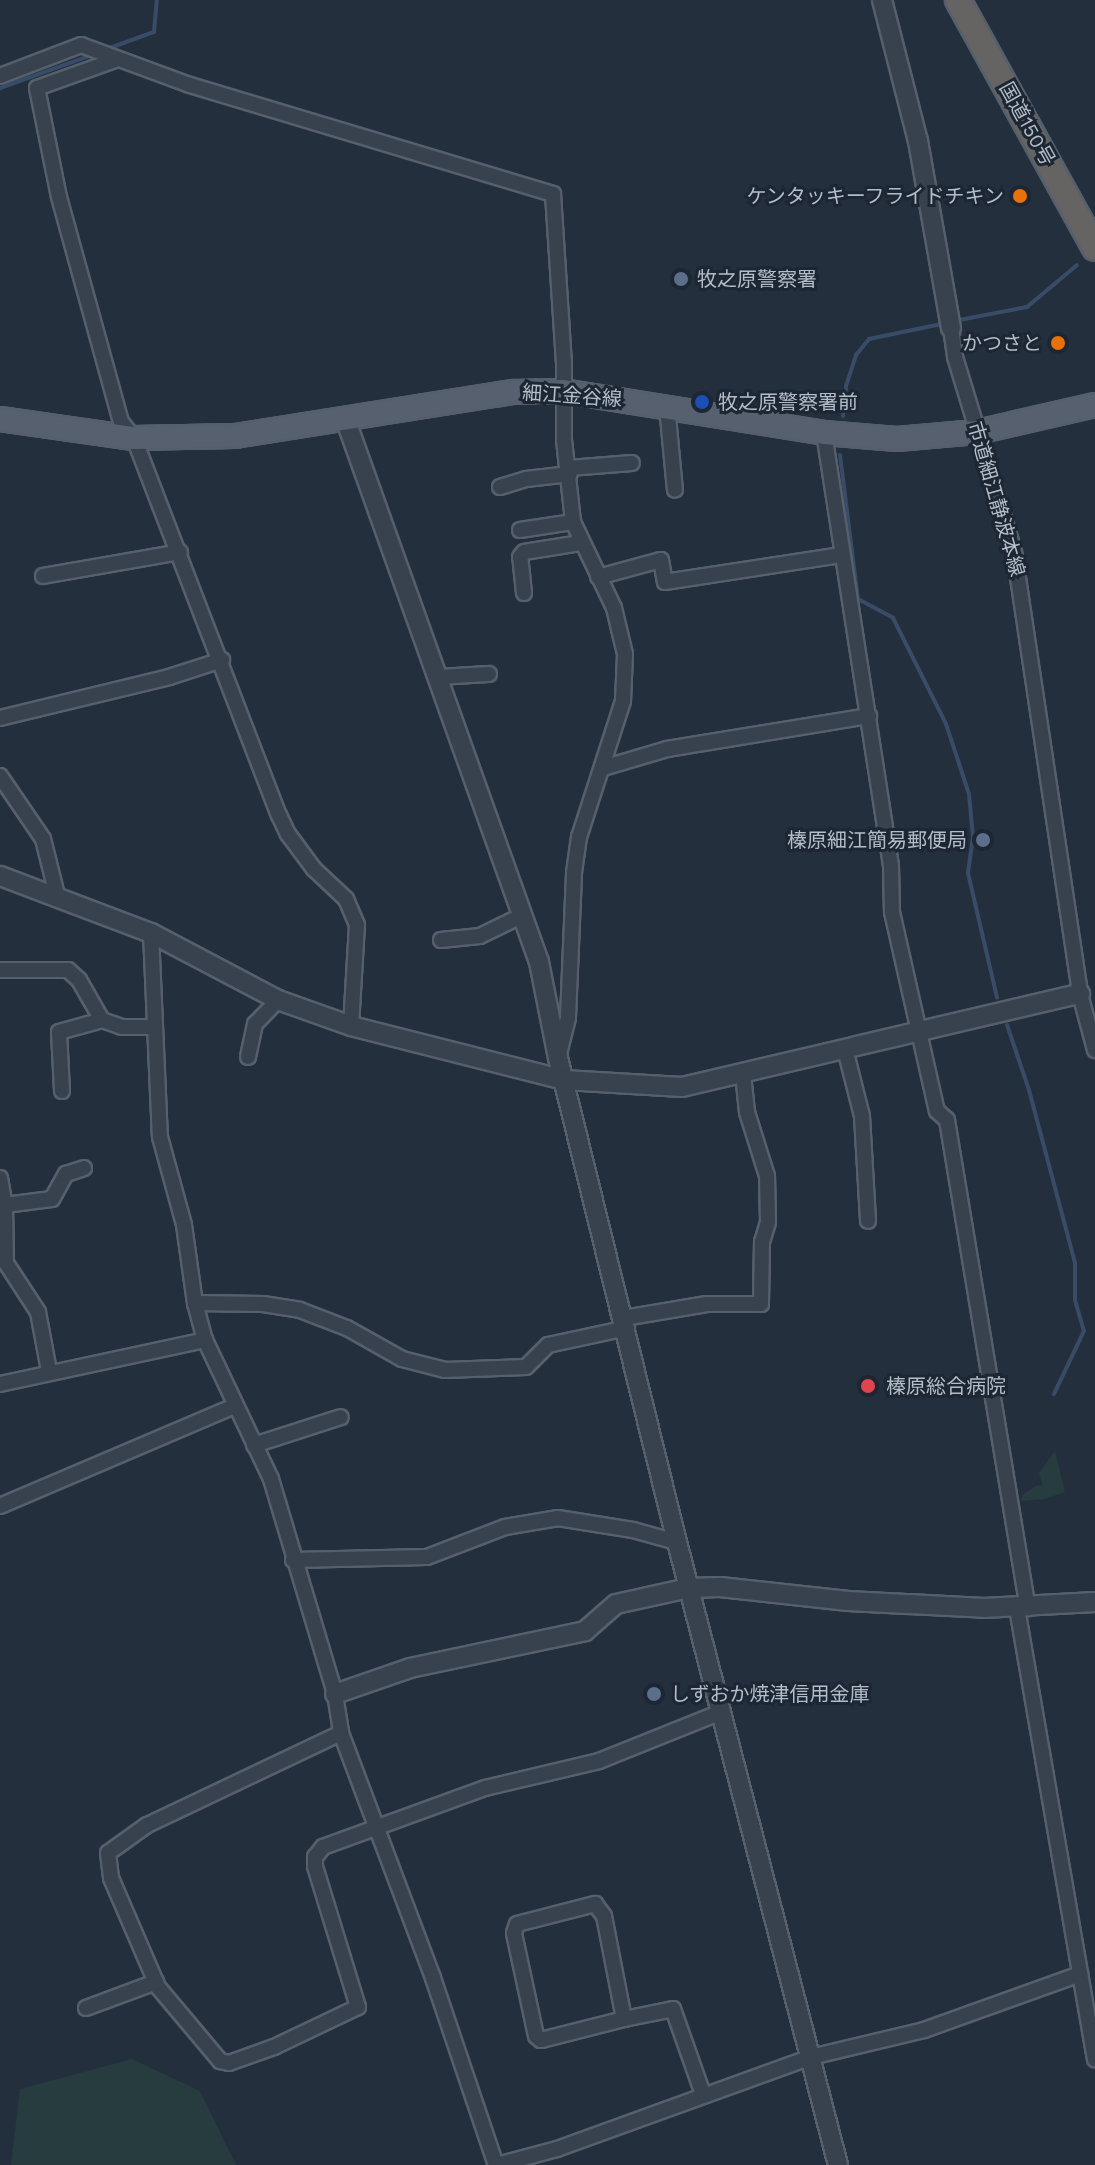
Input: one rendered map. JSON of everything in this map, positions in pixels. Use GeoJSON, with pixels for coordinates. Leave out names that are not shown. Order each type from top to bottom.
{"type":"FeatureCollection","features":[{"type":"Feature","properties":{"kind":"highway","name":"国道150号"},"geometry":{"type":"LineString","coordinates":[[958,0],[1095,248]]}},
{"type":"Feature","properties":{"kind":"main road","name":"細江金谷線"},"geometry":{"type":"LineString","coordinates":[[0,419],[134,438],[235,436],[346,421],[514,392],[563,391],[824,433],[897,439],[977,432],[1095,405]]}},
{"type":"Feature","properties":{"kind":"street","name":"市道細江静波本線"},"geometry":{"type":"LineString","coordinates":[[882,0],[918,141],[955,357],[1014,551],[1080,994],[1095,1050]]}},
{"type":"Feature","properties":{"kind":"street"},"geometry":{"type":"LineString","coordinates":[[0,76],[81,45],[190,85],[553,194],[564,440],[573,522],[580,543],[614,608],[625,654],[623,701],[579,837],[574,874],[568,1018],[558,1058]]}},
{"type":"Feature","properties":{"kind":"street"},"geometry":{"type":"LineString","coordinates":[[115,58],[37,88],[77,269],[121,422],[134,438],[288,834],[314,869],[346,899],[357,925],[351,1026]]}},
{"type":"Feature","properties":{"kind":"street"},"geometry":{"type":"LineString","coordinates":[[667,406],[675,490]]}},
{"type":"Feature","properties":{"kind":"street"},"geometry":{"type":"LineString","coordinates":[[346,421],[539,962],[558,1058],[677,1542],[838,2165]]}},
{"type":"Feature","properties":{"kind":"street"},"geometry":{"type":"LineString","coordinates":[[824,433],[891,866],[892,912],[903,968],[922,1031],[937,1111],[947,1120],[1095,2059]]}},
{"type":"Feature","properties":{"kind":"street"},"geometry":{"type":"LineString","coordinates":[[500,487],[569,471],[632,463]]}},
{"type":"Feature","properties":{"kind":"street"},"geometry":{"type":"LineString","coordinates":[[520,530],[573,522]]}},
{"type":"Feature","properties":{"kind":"street"},"geometry":{"type":"LineString","coordinates":[[524,593],[520,557],[524,552],[580,543]]}},
{"type":"Feature","properties":{"kind":"street"},"geometry":{"type":"LineString","coordinates":[[43,576],[180,552]]}},
{"type":"Feature","properties":{"kind":"street"},"geometry":{"type":"LineString","coordinates":[[598,577],[661,560],[665,582],[842,555]]}},
{"type":"Feature","properties":{"kind":"street"},"geometry":{"type":"LineString","coordinates":[[0,718],[222,660]]}},
{"type":"Feature","properties":{"kind":"street"},"geometry":{"type":"LineString","coordinates":[[438,677],[489,674]]}},
{"type":"Feature","properties":{"kind":"street"},"geometry":{"type":"LineString","coordinates":[[603,768],[667,749],[869,716]]}},
{"type":"Feature","properties":{"kind":"street"},"geometry":{"type":"LineString","coordinates":[[0,776],[43,839],[58,899]]}},
{"type":"Feature","properties":{"kind":"street"},"geometry":{"type":"LineString","coordinates":[[0,876],[151,933],[278,1000],[351,1026],[564,1080],[682,1087],[1080,994]]}},
{"type":"Feature","properties":{"kind":"street"},"geometry":{"type":"LineString","coordinates":[[441,940],[480,936],[523,915]]}},
{"type":"Feature","properties":{"kind":"street"},"geometry":{"type":"LineString","coordinates":[[151,933],[160,1137],[184,1225],[195,1303],[205,1340],[271,1479],[335,1694],[341,1733],[379,1827],[496,2165],[557,2149],[811,2057],[924,2030],[1080,1974]]}},
{"type":"Feature","properties":{"kind":"street"},"geometry":{"type":"LineString","coordinates":[[0,970],[68,970],[79,980],[102,1020]]}},
{"type":"Feature","properties":{"kind":"street"},"geometry":{"type":"LineString","coordinates":[[248,1057],[255,1024],[278,1000]]}},
{"type":"Feature","properties":{"kind":"street"},"geometry":{"type":"LineString","coordinates":[[62,1091],[59,1032],[102,1020],[122,1027],[153,1027]]}},
{"type":"Feature","properties":{"kind":"street"},"geometry":{"type":"LineString","coordinates":[[845,1049],[862,1116],[868,1221]]}},
{"type":"Feature","properties":{"kind":"street"},"geometry":{"type":"LineString","coordinates":[[195,1303],[263,1304],[300,1310],[347,1328],[402,1359],[445,1370],[526,1367],[548,1345],[625,1323],[707,1304],[761,1304],[762,1242],[768,1222],[767,1176],[747,1112],[743,1073]]}},
{"type":"Feature","properties":{"kind":"street"},"geometry":{"type":"LineString","coordinates":[[5,1205],[52,1199],[66,1174],[84,1168]]}},
{"type":"Feature","properties":{"kind":"street"},"geometry":{"type":"LineString","coordinates":[[0,1178],[5,1205],[6,1263],[38,1312],[49,1371]]}},
{"type":"Feature","properties":{"kind":"street"},"geometry":{"type":"LineString","coordinates":[[0,1384],[49,1371],[205,1340]]}},
{"type":"Feature","properties":{"kind":"street"},"geometry":{"type":"LineString","coordinates":[[0,1506],[234,1406]]}},
{"type":"Feature","properties":{"kind":"street"},"geometry":{"type":"LineString","coordinates":[[254,1445],[341,1417]]}},
{"type":"Feature","properties":{"kind":"street"},"geometry":{"type":"LineString","coordinates":[[293,1560],[427,1557],[505,1527],[558,1518],[633,1530],[677,1542]]}},
{"type":"Feature","properties":{"kind":"street"},"geometry":{"type":"LineString","coordinates":[[335,1694],[410,1668],[585,1631],[616,1604],[689,1588],[720,1587],[930,1606],[1023,1608],[1095,1602]]}},
{"type":"Feature","properties":{"kind":"street"},"geometry":{"type":"LineString","coordinates":[[341,1733],[147,1825],[108,1853],[111,1878],[156,1982],[220,2061],[229,2063],[274,2047],[358,2007],[315,1857],[323,1847],[485,1788],[599,1761],[721,1712]]}},
{"type":"Feature","properties":{"kind":"street"},"geometry":{"type":"LineString","coordinates":[[624,2019],[604,1916],[595,1904],[517,1924],[514,1933],[536,2036],[541,2040],[673,2009],[703,2094]]}},
{"type":"Feature","properties":{"kind":"street"},"geometry":{"type":"LineString","coordinates":[[86,2008],[156,1982]]}},
{"type":"Feature","properties":{"kind":"green space"},"geometry":{"type":"Polygon","coordinates":[[[1055,1451],[1065,1492],[1045,1499],[1021,1501],[1022,1495],[1038,1485],[1043,1486],[1039,1473],[1055,1451]]]}},
{"type":"Feature","properties":{"kind":"green space"},"geometry":{"type":"Polygon","coordinates":[[[132,2059],[200,2091],[236,2165],[11,2165],[20,2089],[132,2059]]]}},
{"type":"Feature","properties":{"kind":"waterway"},"geometry":{"type":"LineString","coordinates":[[107,49],[154,32],[157,0]]}},
{"type":"Feature","properties":{"kind":"waterway"},"geometry":{"type":"LineString","coordinates":[[0,88],[92,55]]}},
{"type":"Feature","properties":{"kind":"waterway"},"geometry":{"type":"LineString","coordinates":[[954,321],[1027,307],[1077,265]]}},
{"type":"Feature","properties":{"kind":"waterway"},"geometry":{"type":"LineString","coordinates":[[843,416],[846,386],[856,355],[869,339],[946,323]]}},
{"type":"Feature","properties":{"kind":"waterway"},"geometry":{"type":"LineString","coordinates":[[840,455],[858,599],[893,618],[946,724],[969,794],[973,837],[968,873],[997,998]]}},
{"type":"Feature","properties":{"kind":"waterway"},"geometry":{"type":"LineString","coordinates":[[1007,1025],[1029,1090],[1075,1263],[1075,1300],[1084,1331],[1054,1394]]}},
{"type":"Feature","properties":{"kind":"place","name":"ケンタッキーフライドチキン"},"geometry":{"type":"Point","coordinates":[1020,196]}},
{"type":"Feature","properties":{"kind":"place","name":"牧之原警察署"},"geometry":{"type":"Point","coordinates":[681,279]}},
{"type":"Feature","properties":{"kind":"place","name":"かつさと"},"geometry":{"type":"Point","coordinates":[1058,343]}},
{"type":"Feature","properties":{"kind":"place","name":"牧之原警察署前"},"geometry":{"type":"Point","coordinates":[702,402]}},
{"type":"Feature","properties":{"kind":"place","name":"榛原細江簡易郵便局"},"geometry":{"type":"Point","coordinates":[983,840]}},
{"type":"Feature","properties":{"kind":"place","name":"榛原総合病院"},"geometry":{"type":"Point","coordinates":[868,1386]}},
{"type":"Feature","properties":{"kind":"place","name":"しずおか焼津信用金庫"},"geometry":{"type":"Point","coordinates":[654,1694]}}]}
